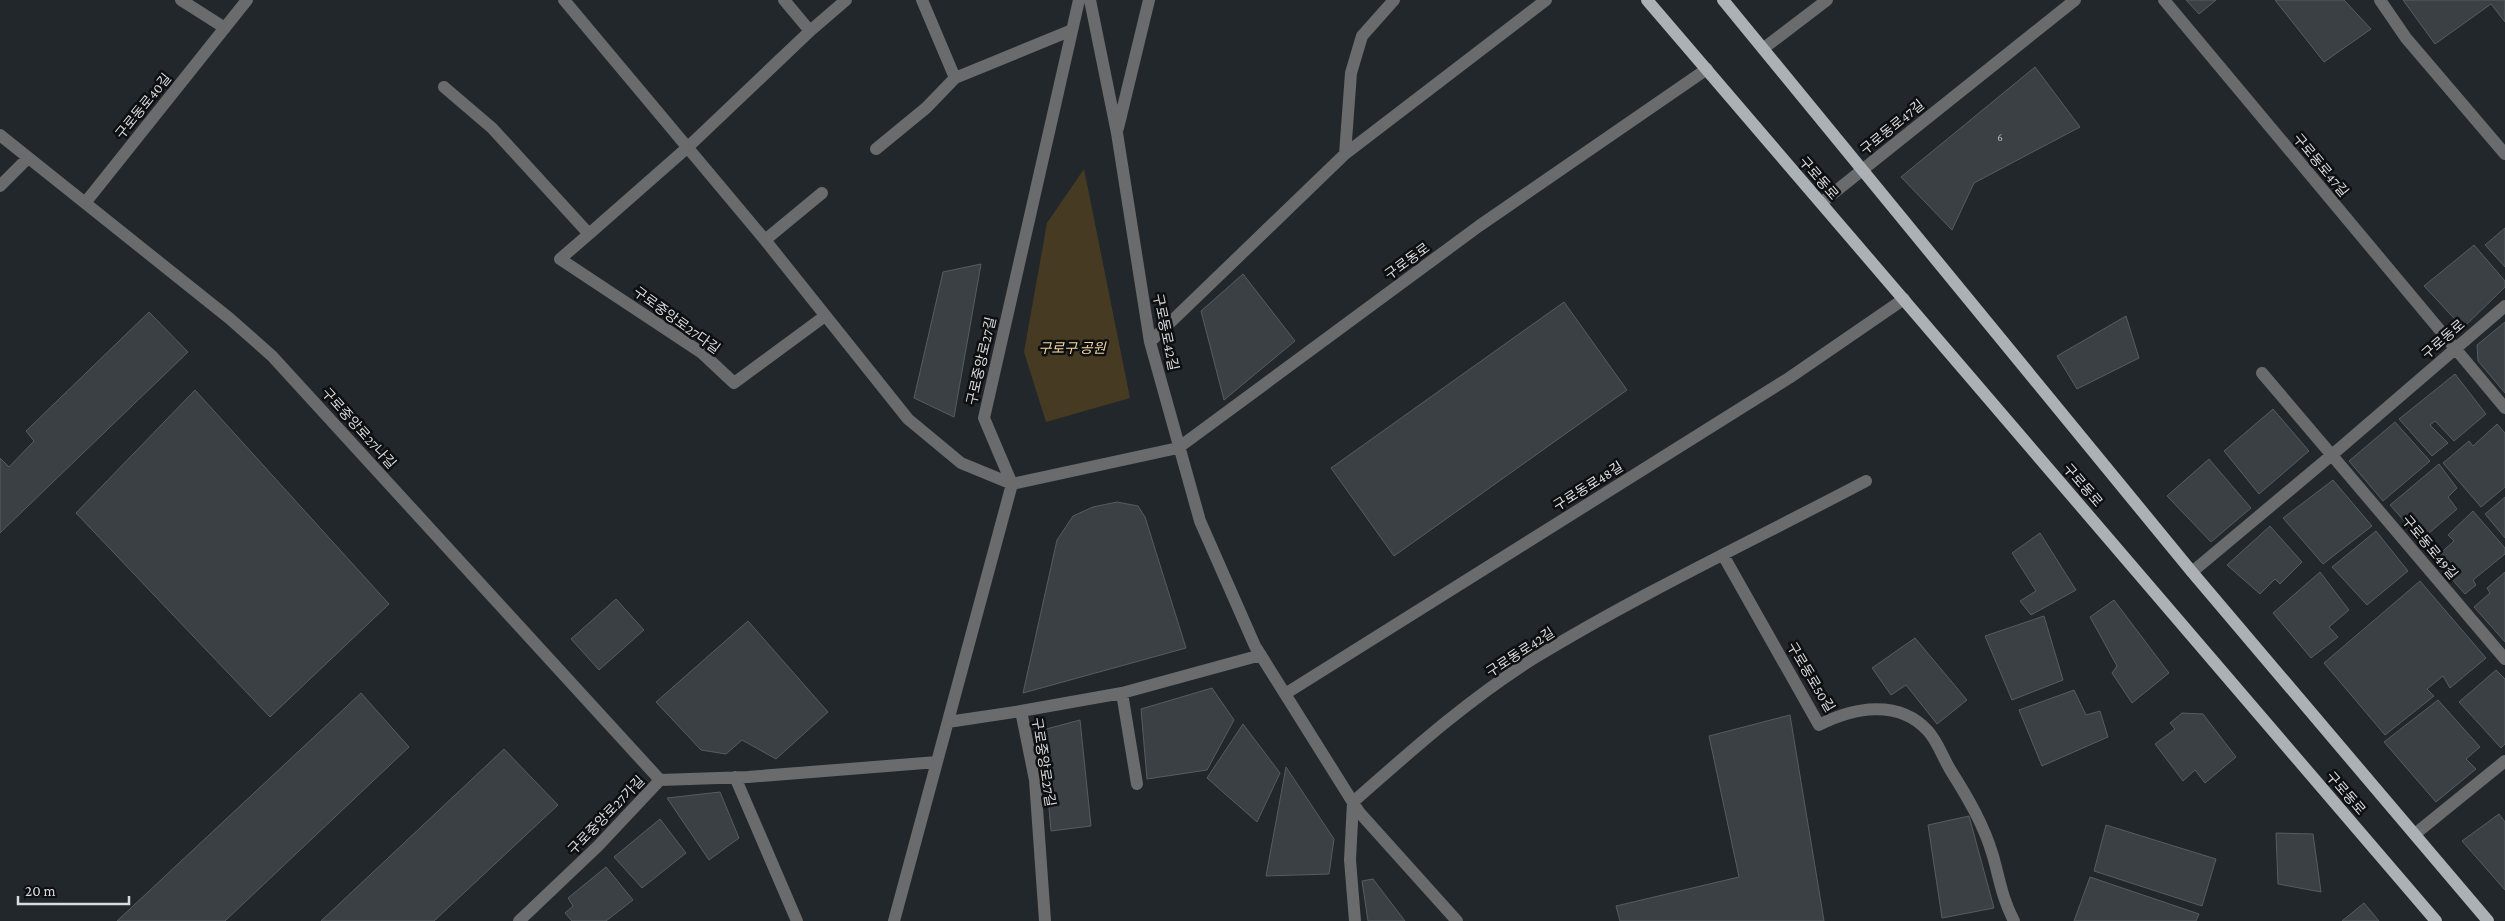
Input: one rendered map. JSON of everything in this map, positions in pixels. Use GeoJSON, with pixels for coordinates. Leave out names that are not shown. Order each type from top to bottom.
{"type":"FeatureCollection","features":[{"type":"Feature","properties":{"kind":"main road","name":"구로동로"},"geometry":{"type":"LineString","coordinates":[[1647,0],[2436,921]]}},
{"type":"Feature","properties":{"kind":"main road","name":"구로동로"},"geometry":{"type":"LineString","coordinates":[[1723,0],[2192,572],[2488,921]]}},
{"type":"Feature","properties":{"kind":"street"},"geometry":{"type":"LineString","coordinates":[[181,0],[225,28]]}},
{"type":"Feature","properties":{"kind":"street","name":"구로동로40길"},"geometry":{"type":"LineString","coordinates":[[84,203],[247,0]]}},
{"type":"Feature","properties":{"kind":"street"},"geometry":{"type":"LineString","coordinates":[[564,0],[766,240],[908,419],[961,463],[1012,484],[1178,448]]}},
{"type":"Feature","properties":{"kind":"street"},"geometry":{"type":"LineString","coordinates":[[784,0],[810,31],[846,0]]}},
{"type":"Feature","properties":{"kind":"street"},"geometry":{"type":"LineString","coordinates":[[922,0],[955,78]]}},
{"type":"Feature","properties":{"kind":"street","name":"구로중앙로27길"},"geometry":{"type":"LineString","coordinates":[[1012,484],[984,418],[1078,0]]}},
{"type":"Feature","properties":{"kind":"street","name":"구로동로42길"},"geometry":{"type":"LineString","coordinates":[[1090,0],[1117,133],[1150,342],[1200,522],[1261,655],[1359,812],[1457,921]]}},
{"type":"Feature","properties":{"kind":"street"},"geometry":{"type":"LineString","coordinates":[[1117,133],[1148,0]]}},
{"type":"Feature","properties":{"kind":"street"},"geometry":{"type":"LineString","coordinates":[[1345,154],[1352,73],[1362,36],[1394,0]]}},
{"type":"Feature","properties":{"kind":"street"},"geometry":{"type":"LineString","coordinates":[[1150,342],[1345,154],[1546,0]]}},
{"type":"Feature","properties":{"kind":"street"},"geometry":{"type":"LineString","coordinates":[[1764,48],[1827,0]]}},
{"type":"Feature","properties":{"kind":"street","name":"구로동로47길"},"geometry":{"type":"LineString","coordinates":[[1822,203],[2075,0]]}},
{"type":"Feature","properties":{"kind":"street","name":"구로동로47길"},"geometry":{"type":"LineString","coordinates":[[2164,0],[2455,349]]}},
{"type":"Feature","properties":{"kind":"street"},"geometry":{"type":"LineString","coordinates":[[2380,0],[2406,38],[2505,154]]}},
{"type":"Feature","properties":{"kind":"street"},"geometry":{"type":"LineString","coordinates":[[876,148],[926,108],[955,78],[1072,30]]}},
{"type":"Feature","properties":{"kind":"street","name":"구로중앙로27다길"},"geometry":{"type":"LineString","coordinates":[[810,31],[688,147],[560,259],[702,353],[734,383],[825,316]]}},
{"type":"Feature","properties":{"kind":"street","name":"구로동로"},"geometry":{"type":"LineString","coordinates":[[1178,448],[1480,226],[1707,69]]}},
{"type":"Feature","properties":{"kind":"street"},"geometry":{"type":"LineString","coordinates":[[444,86],[492,128],[588,234]]}},
{"type":"Feature","properties":{"kind":"street","name":"구로중앙로27나길"},"geometry":{"type":"LineString","coordinates":[[0,135],[229,318],[272,356],[660,780]]}},
{"type":"Feature","properties":{"kind":"street"},"geometry":{"type":"LineString","coordinates":[[0,186],[28,158]]}},
{"type":"Feature","properties":{"kind":"street"},"geometry":{"type":"LineString","coordinates":[[766,240],[822,193]]}},
{"type":"Feature","properties":{"kind":"street","name":"구로동로48길"},"geometry":{"type":"LineString","coordinates":[[1285,694],[1789,378],[1904,299]]}},
{"type":"Feature","properties":{"kind":"street","name":"구로동로"},"geometry":{"type":"LineString","coordinates":[[2192,572],[2505,306]]}},
{"type":"Feature","properties":{"kind":"street"},"geometry":{"type":"LineString","coordinates":[[2455,349],[2505,408]]}},
{"type":"Feature","properties":{"kind":"street"},"geometry":{"type":"LineString","coordinates":[[2262,373],[2333,454]]}},
{"type":"Feature","properties":{"kind":"street","name":"구로동로49길"},"geometry":{"type":"LineString","coordinates":[[2333,454],[2505,659]]}},
{"type":"Feature","properties":{"kind":"street"},"geometry":{"type":"LineString","coordinates":[[1722,555],[1866,481]]}},
{"type":"Feature","properties":{"kind":"street"},"geometry":{"type":"LineString","coordinates":[[894,921],[1012,484]]}},
{"type":"Feature","properties":{"kind":"street","name":"구로동로42길"},"geometry":{"type":"LineString","coordinates":[[1353,802],[1444,722],[1535,658],[1629,604],[1722,555]]}},
{"type":"Feature","properties":{"kind":"street","name":"구로동로50길"},"geometry":{"type":"LineString","coordinates":[[1722,555],[1819,724],[1839,714],[1881,708],[1911,717],[1929,732],[1975,808],[1993,855],[2004,901],[2014,921]]}},
{"type":"Feature","properties":{"kind":"street"},"geometry":{"type":"LineString","coordinates":[[1021,711],[1122,693],[1261,655]]}},
{"type":"Feature","properties":{"kind":"street"},"geometry":{"type":"LineString","coordinates":[[1122,693],[1137,784]]}},
{"type":"Feature","properties":{"kind":"street","name":"구로중앙로27길"},"geometry":{"type":"LineString","coordinates":[[948,722],[1021,711],[1035,780],[1046,921]]}},
{"type":"Feature","properties":{"kind":"street"},"geometry":{"type":"LineString","coordinates":[[2415,834],[2505,761]]}},
{"type":"Feature","properties":{"kind":"street","name":"구로중앙로27가길"},"geometry":{"type":"LineString","coordinates":[[519,921],[598,846],[660,780],[735,778],[937,762]]}},
{"type":"Feature","properties":{"kind":"street"},"geometry":{"type":"LineString","coordinates":[[735,778],[797,921]]}},
{"type":"Feature","properties":{"kind":"street"},"geometry":{"type":"LineString","coordinates":[[1353,802],[1350,860],[1355,921]]}},
{"type":"Feature","properties":{"kind":"green space","name":"구로구 공원"},"geometry":{"type":"Polygon","coordinates":[[[1084,169],[1130,398],[1046,422],[1024,352],[1047,223],[1084,169]]]}},
{"type":"Feature","properties":{"kind":"building"},"geometry":{"type":"Polygon","coordinates":[[[2186,0],[2216,0],[2199,14],[2186,0]]]}},
{"type":"Feature","properties":{"kind":"building"},"geometry":{"type":"Polygon","coordinates":[[[2275,0],[2344,0],[2371,29],[2324,62],[2275,0]]]}},
{"type":"Feature","properties":{"kind":"building"},"geometry":{"type":"Polygon","coordinates":[[[2403,0],[2505,0],[2505,22],[2491,4],[2435,44],[2403,0]]]}},
{"type":"Feature","properties":{"kind":"building"},"geometry":{"type":"Polygon","coordinates":[[[2035,67],[2080,127],[1974,183],[1952,230],[1901,177],[2035,67]]]}},
{"type":"Feature","properties":{"kind":"building"},"geometry":{"type":"Polygon","coordinates":[[[2505,228],[2505,267],[2485,245],[2505,228]]]}},
{"type":"Feature","properties":{"kind":"building"},"geometry":{"type":"Polygon","coordinates":[[[2474,245],[2505,281],[2505,287],[2463,328],[2424,286],[2474,245]]]}},
{"type":"Feature","properties":{"kind":"building"},"geometry":{"type":"Polygon","coordinates":[[[981,264],[954,417],[914,398],[943,272],[981,264]]]}},
{"type":"Feature","properties":{"kind":"building"},"geometry":{"type":"Polygon","coordinates":[[[1243,274],[1295,341],[1224,400],[1201,311],[1243,274]]]}},
{"type":"Feature","properties":{"kind":"building"},"geometry":{"type":"Polygon","coordinates":[[[1564,302],[1627,390],[1394,556],[1331,468],[1564,302]]]}},
{"type":"Feature","properties":{"kind":"building"},"geometry":{"type":"Polygon","coordinates":[[[149,312],[188,352],[0,533],[0,458],[9,467],[34,441],[26,431],[149,312]]]}},
{"type":"Feature","properties":{"kind":"building"},"geometry":{"type":"Polygon","coordinates":[[[2126,316],[2139,358],[2077,389],[2057,356],[2126,316]]]}},
{"type":"Feature","properties":{"kind":"building"},"geometry":{"type":"Polygon","coordinates":[[[2505,322],[2505,393],[2478,361],[2477,345],[2505,322]]]}},
{"type":"Feature","properties":{"kind":"building"},"geometry":{"type":"Polygon","coordinates":[[[2455,374],[2486,414],[2454,441],[2435,421],[2430,425],[2448,443],[2432,456],[2399,419],[2455,374]]]}},
{"type":"Feature","properties":{"kind":"building"},"geometry":{"type":"Polygon","coordinates":[[[195,390],[389,604],[270,717],[76,513],[195,390]]]}},
{"type":"Feature","properties":{"kind":"building"},"geometry":{"type":"Polygon","coordinates":[[[2273,409],[2309,451],[2259,494],[2224,451],[2273,409]]]}},
{"type":"Feature","properties":{"kind":"building"},"geometry":{"type":"Polygon","coordinates":[[[2395,422],[2430,461],[2383,501],[2349,461],[2395,422]]]}},
{"type":"Feature","properties":{"kind":"building"},"geometry":{"type":"Polygon","coordinates":[[[2497,424],[2505,433],[2505,487],[2481,507],[2443,463],[2469,441],[2473,446],[2497,424]]]}},
{"type":"Feature","properties":{"kind":"building"},"geometry":{"type":"Polygon","coordinates":[[[2209,459],[2251,508],[2211,542],[2167,496],[2209,459]]]}},
{"type":"Feature","properties":{"kind":"building"},"geometry":{"type":"Polygon","coordinates":[[[2439,464],[2457,488],[2448,497],[2457,509],[2421,540],[2390,505],[2439,464]]]}},
{"type":"Feature","properties":{"kind":"building"},"geometry":{"type":"Polygon","coordinates":[[[2333,480],[2372,526],[2323,564],[2283,518],[2333,480]]]}},
{"type":"Feature","properties":{"kind":"building"},"geometry":{"type":"Polygon","coordinates":[[[2505,497],[2505,538],[2485,514],[2505,497]]]}},
{"type":"Feature","properties":{"kind":"building"},"geometry":{"type":"Polygon","coordinates":[[[1117,502],[1138,506],[1145,517],[1186,648],[1023,693],[1057,540],[1073,516],[1093,507],[1117,502]]]}},
{"type":"Feature","properties":{"kind":"building"},"geometry":{"type":"Polygon","coordinates":[[[2473,511],[2505,548],[2505,554],[2473,580],[2476,585],[2465,594],[2434,559],[2454,541],[2448,535],[2473,511]]]}},
{"type":"Feature","properties":{"kind":"building"},"geometry":{"type":"Polygon","coordinates":[[[2270,526],[2302,562],[2280,584],[2275,579],[2260,594],[2227,565],[2270,526]]]}},
{"type":"Feature","properties":{"kind":"building"},"geometry":{"type":"Polygon","coordinates":[[[2376,531],[2408,571],[2367,605],[2332,567],[2376,531]]]}},
{"type":"Feature","properties":{"kind":"building"},"geometry":{"type":"Polygon","coordinates":[[[2040,533],[2076,590],[2031,615],[2020,601],[2036,591],[2012,553],[2040,533]]]}},
{"type":"Feature","properties":{"kind":"building"},"geometry":{"type":"Polygon","coordinates":[[[2320,572],[2349,610],[2329,627],[2338,637],[2311,658],[2273,613],[2320,572]]]}},
{"type":"Feature","properties":{"kind":"building"},"geometry":{"type":"Polygon","coordinates":[[[2505,572],[2505,642],[2474,607],[2490,593],[2487,588],[2505,572]]]}},
{"type":"Feature","properties":{"kind":"building"},"geometry":{"type":"Polygon","coordinates":[[[2420,581],[2486,658],[2450,688],[2443,676],[2427,689],[2434,696],[2385,735],[2324,663],[2420,581]]]}},
{"type":"Feature","properties":{"kind":"building"},"geometry":{"type":"Polygon","coordinates":[[[616,599],[644,630],[599,670],[571,639],[616,599]]]}},
{"type":"Feature","properties":{"kind":"building"},"geometry":{"type":"Polygon","coordinates":[[[2114,600],[2169,673],[2132,703],[2112,673],[2117,666],[2090,617],[2114,600]]]}},
{"type":"Feature","properties":{"kind":"building"},"geometry":{"type":"Polygon","coordinates":[[[2044,616],[2063,680],[2012,700],[1985,636],[2044,616]]]}},
{"type":"Feature","properties":{"kind":"building"},"geometry":{"type":"Polygon","coordinates":[[[748,621],[828,712],[776,759],[742,740],[726,754],[701,750],[656,702],[748,621]]]}},
{"type":"Feature","properties":{"kind":"building"},"geometry":{"type":"Polygon","coordinates":[[[1915,638],[1967,700],[1937,724],[1906,685],[1891,695],[1872,668],[1915,638]]]}},
{"type":"Feature","properties":{"kind":"building"},"geometry":{"type":"Polygon","coordinates":[[[2496,670],[2505,679],[2505,744],[2501,748],[2459,702],[2496,670]]]}},
{"type":"Feature","properties":{"kind":"building"},"geometry":{"type":"Polygon","coordinates":[[[1212,688],[1234,720],[1207,770],[1147,779],[1141,709],[1212,688]]]}},
{"type":"Feature","properties":{"kind":"building"},"geometry":{"type":"Polygon","coordinates":[[[2074,690],[2086,715],[2100,711],[2108,737],[2042,766],[2019,710],[2074,690]]]}},
{"type":"Feature","properties":{"kind":"building"},"geometry":{"type":"Polygon","coordinates":[[[361,693],[409,747],[225,921],[117,921],[361,693]]]}},
{"type":"Feature","properties":{"kind":"building"},"geometry":{"type":"Polygon","coordinates":[[[2438,700],[2480,747],[2466,759],[2476,769],[2436,802],[2384,742],[2438,700]]]}},
{"type":"Feature","properties":{"kind":"building"},"geometry":{"type":"Polygon","coordinates":[[[2182,713],[2203,714],[2236,757],[2205,783],[2195,770],[2183,781],[2155,744],[2175,729],[2170,723],[2182,713]]]}},
{"type":"Feature","properties":{"kind":"building"},"geometry":{"type":"Polygon","coordinates":[[[1790,715],[1824,921],[1620,921],[1616,906],[1739,877],[1709,736],[1790,715]]]}},
{"type":"Feature","properties":{"kind":"building"},"geometry":{"type":"Polygon","coordinates":[[[1080,720],[1091,826],[1051,831],[1046,773],[1035,732],[1080,720]]]}},
{"type":"Feature","properties":{"kind":"building"},"geometry":{"type":"Polygon","coordinates":[[[1243,724],[1280,773],[1257,822],[1207,778],[1243,724]]]}},
{"type":"Feature","properties":{"kind":"building"},"geometry":{"type":"Polygon","coordinates":[[[504,749],[558,805],[434,921],[321,921],[504,749]]]}},
{"type":"Feature","properties":{"kind":"building"},"geometry":{"type":"Polygon","coordinates":[[[1286,767],[1334,839],[1329,874],[1266,876],[1286,767]]]}},
{"type":"Feature","properties":{"kind":"building"},"geometry":{"type":"Polygon","coordinates":[[[720,792],[739,838],[709,860],[667,798],[720,792]]]}},
{"type":"Feature","properties":{"kind":"building"},"geometry":{"type":"Polygon","coordinates":[[[2499,814],[2505,822],[2505,890],[2462,841],[2499,814]]]}},
{"type":"Feature","properties":{"kind":"building"},"geometry":{"type":"Polygon","coordinates":[[[1969,816],[1994,908],[1942,918],[1928,825],[1969,816]]]}},
{"type":"Feature","properties":{"kind":"building"},"geometry":{"type":"Polygon","coordinates":[[[660,819],[686,853],[642,888],[614,857],[660,819]]]}},
{"type":"Feature","properties":{"kind":"building"},"geometry":{"type":"Polygon","coordinates":[[[2106,825],[2216,859],[2202,906],[2094,871],[2106,825]]]}},
{"type":"Feature","properties":{"kind":"building"},"geometry":{"type":"Polygon","coordinates":[[[2276,833],[2313,834],[2321,892],[2278,884],[2276,833]]]}},
{"type":"Feature","properties":{"kind":"building"},"geometry":{"type":"Polygon","coordinates":[[[606,867],[633,900],[606,921],[572,921],[565,913],[573,906],[568,898],[606,867]]]}},
{"type":"Feature","properties":{"kind":"building"},"geometry":{"type":"Polygon","coordinates":[[[2090,877],[2199,914],[2196,921],[2074,921],[2090,877]]]}},
{"type":"Feature","properties":{"kind":"building"},"geometry":{"type":"Polygon","coordinates":[[[1373,879],[1405,921],[1368,921],[1362,881],[1373,879]]]}},
{"type":"Feature","properties":{"kind":"building"},"geometry":{"type":"Polygon","coordinates":[[[2364,903],[2379,921],[2342,921],[2364,903]]]}}]}
